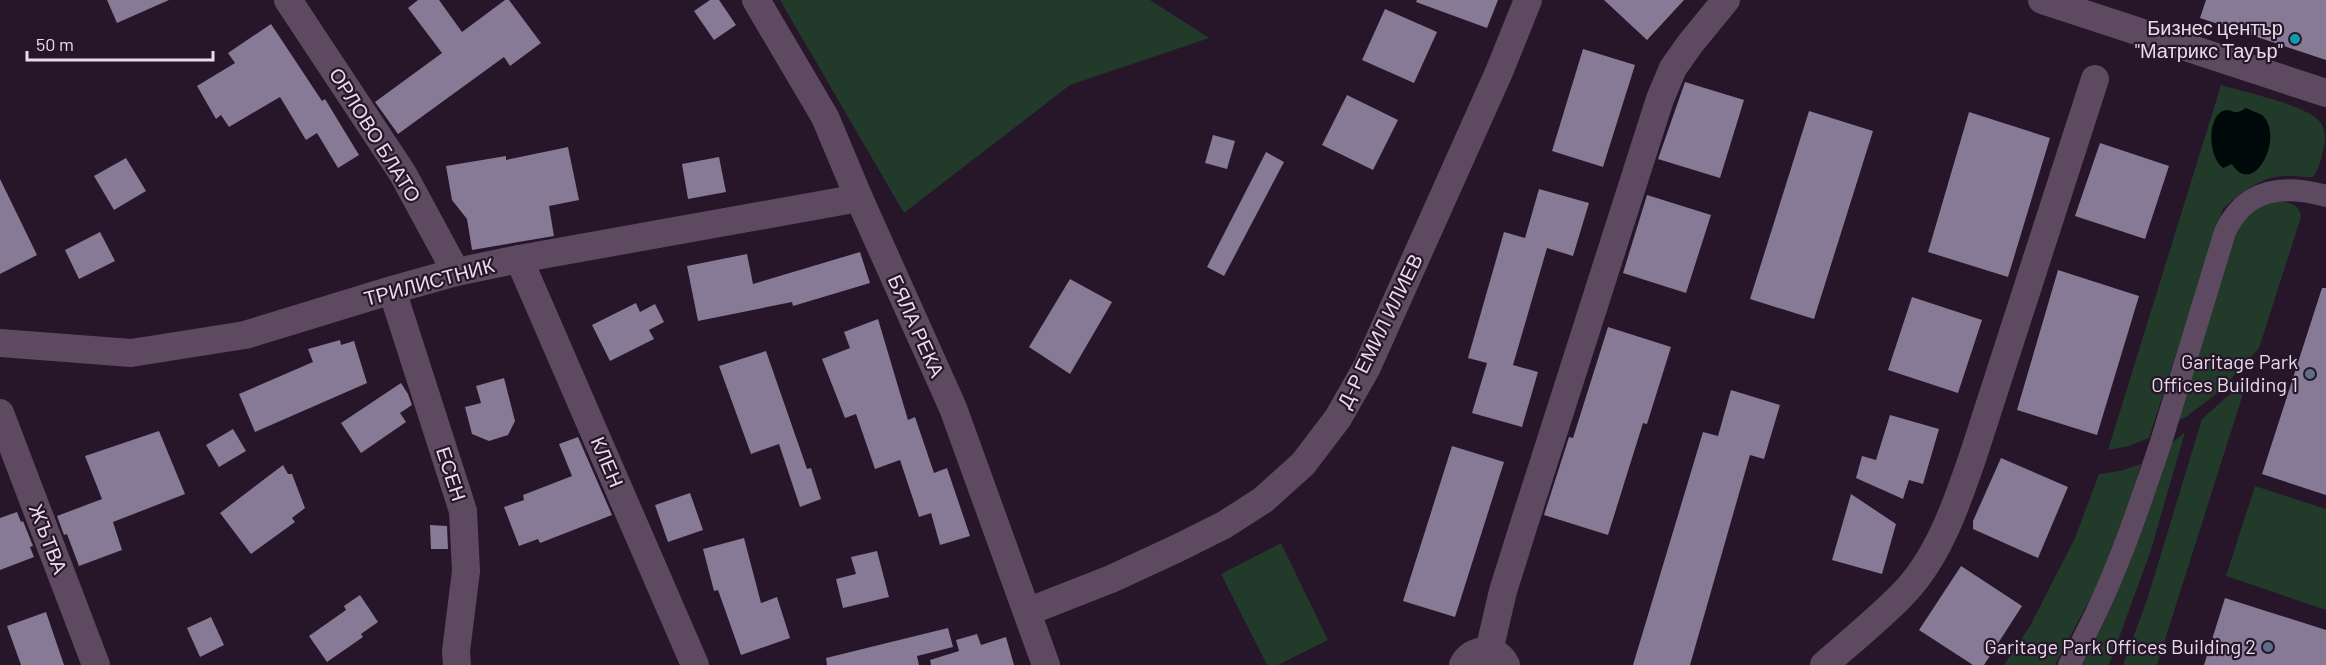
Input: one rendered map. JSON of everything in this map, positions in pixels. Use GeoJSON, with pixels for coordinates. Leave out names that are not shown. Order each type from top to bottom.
{"type":"FeatureCollection","features":[{"type":"Feature","properties":{"kind":"street","name":"ОРЛОВО БЛАТО"},"geometry":{"type":"LineString","coordinates":[[288,0],[403,174],[456,272]]}},
{"type":"Feature","properties":{"kind":"street","name":"БЯЛА РЕКА"},"geometry":{"type":"LineString","coordinates":[[756,0],[825,117],[953,408],[1046,665]]}},
{"type":"Feature","properties":{"kind":"street","name":"Д-Р ЕМИЛ ИЛИЕВ"},"geometry":{"type":"LineString","coordinates":[[1027,612],[1111,579],[1224,525],[1263,500],[1303,464],[1338,418],[1367,367],[1499,72],[1528,0]]}},
{"type":"Feature","properties":{"kind":"street"},"geometry":{"type":"LineString","coordinates":[[1463,665],[1471,655],[1479,651],[1498,658],[1503,591],[1660,99],[1673,68],[1726,0]]}},
{"type":"Feature","properties":{"kind":"street"},"geometry":{"type":"LineString","coordinates":[[2042,0],[2326,93]]}},
{"type":"Feature","properties":{"kind":"street"},"geometry":{"type":"LineString","coordinates":[[1824,665],[1901,597],[1918,576],[1947,522],[1968,470],[2095,79]]}},
{"type":"Feature","properties":{"kind":"street"},"geometry":{"type":"LineString","coordinates":[[2069,665],[2105,595],[2129,538],[2231,219],[2241,206],[2270,192],[2298,189],[2326,196]]}},
{"type":"Feature","properties":{"kind":"street","name":"ТРИЛИСТНИК"},"geometry":{"type":"LineString","coordinates":[[0,343],[131,353],[245,335],[456,272],[859,198]]}},
{"type":"Feature","properties":{"kind":"street","name":"КЛЕН"},"geometry":{"type":"LineString","coordinates":[[519,259],[695,665]]}},
{"type":"Feature","properties":{"kind":"street","name":"ЕСЕН"},"geometry":{"type":"LineString","coordinates":[[392,290],[462,511],[466,571],[456,651],[457,665]]}},
{"type":"Feature","properties":{"kind":"street","name":"ЖЪТВА"},"geometry":{"type":"LineString","coordinates":[[0,413],[96,665]]}},
{"type":"Feature","properties":{"kind":"green space"},"geometry":{"type":"Polygon","coordinates":[[[780,0],[1150,0],[1209,38],[1070,85],[904,213],[780,0]]]}},
{"type":"Feature","properties":{"kind":"green space"},"geometry":{"type":"Polygon","coordinates":[[[2221,85],[2290,105],[2314,116],[2321,123],[2325,133],[2320,164],[2313,177],[2289,176],[2267,179],[2243,192],[2223,209],[2149,438],[2129,446],[2108,450],[2221,85]]]}},
{"type":"Feature","properties":{"kind":"green space"},"geometry":{"type":"Polygon","coordinates":[[[2277,200],[2296,206],[2301,217],[2259,348],[2219,392],[2176,422],[2238,223],[2267,202],[2277,200]]]}},
{"type":"Feature","properties":{"kind":"green space"},"geometry":{"type":"Polygon","coordinates":[[[2248,378],[2157,665],[2123,665],[2147,600],[2202,419],[2248,378]]]}},
{"type":"Feature","properties":{"kind":"green space"},"geometry":{"type":"Polygon","coordinates":[[[2185,432],[2151,550],[2109,665],[2082,665],[2105,621],[2130,562],[2167,447],[2185,432]]]}},
{"type":"Feature","properties":{"kind":"green space"},"geometry":{"type":"Polygon","coordinates":[[[2141,464],[2123,524],[2099,582],[2055,665],[2004,665],[2030,626],[2075,538],[2099,474],[2120,471],[2141,464]]]}},
{"type":"Feature","properties":{"kind":"green space"},"geometry":{"type":"Polygon","coordinates":[[[2255,486],[2326,509],[2326,610],[2226,576],[2255,486]]]}},
{"type":"Feature","properties":{"kind":"green space"},"geometry":{"type":"Polygon","coordinates":[[[1281,543],[1328,640],[1278,665],[1267,665],[1221,574],[1281,543]]]}},
{"type":"Feature","properties":{"kind":"shaded area"},"geometry":{"type":"Polygon","coordinates":[[[2246,108],[2262,115],[2268,125],[2270,137],[2269,149],[2264,161],[2257,170],[2249,174],[2240,173],[2232,164],[2223,168],[2215,156],[2211,139],[2214,122],[2218,115],[2225,110],[2238,112],[2246,108]]]}},
{"type":"Feature","properties":{"kind":"building"},"geometry":{"type":"Polygon","coordinates":[[[107,0],[169,0],[117,23],[107,0]]]}},
{"type":"Feature","properties":{"kind":"building"},"geometry":{"type":"Polygon","coordinates":[[[418,0],[439,0],[462,32],[505,0],[509,0],[541,43],[510,66],[504,57],[398,134],[375,102],[442,53],[408,8],[418,0]]]}},
{"type":"Feature","properties":{"kind":"building"},"geometry":{"type":"Polygon","coordinates":[[[710,0],[719,0],[736,25],[714,40],[694,11],[710,0]]]}},
{"type":"Feature","properties":{"kind":"building"},"geometry":{"type":"Polygon","coordinates":[[[1417,0],[1498,0],[1487,28],[1416,2],[1417,0]]]}},
{"type":"Feature","properties":{"kind":"building"},"geometry":{"type":"Polygon","coordinates":[[[1604,0],[1684,0],[1647,40],[1604,0]]]}},
{"type":"Feature","properties":{"kind":"building","name":"Бизнес център \"Матрикс Тауър\""},"geometry":{"type":"Polygon","coordinates":[[[2206,0],[2326,0],[2326,60],[2200,18],[2206,0]]]}},
{"type":"Feature","properties":{"kind":"building"},"geometry":{"type":"Polygon","coordinates":[[[1385,9],[1437,32],[1414,83],[1362,60],[1385,9]]]}},
{"type":"Feature","properties":{"kind":"building"},"geometry":{"type":"Polygon","coordinates":[[[271,24],[322,101],[325,99],[359,155],[338,168],[317,133],[306,140],[280,97],[229,127],[221,115],[216,119],[197,86],[235,63],[228,53],[271,24]]]}},
{"type":"Feature","properties":{"kind":"building"},"geometry":{"type":"Polygon","coordinates":[[[1583,49],[1635,65],[1603,167],[1552,151],[1583,49]]]}},
{"type":"Feature","properties":{"kind":"building"},"geometry":{"type":"Polygon","coordinates":[[[1685,82],[1744,100],[1720,178],[1658,159],[1685,82]]]}},
{"type":"Feature","properties":{"kind":"building"},"geometry":{"type":"Polygon","coordinates":[[[1347,95],[1398,120],[1373,170],[1322,145],[1347,95]]]}},
{"type":"Feature","properties":{"kind":"building"},"geometry":{"type":"Polygon","coordinates":[[[1809,111],[1873,131],[1814,319],[1750,299],[1809,111]]]}},
{"type":"Feature","properties":{"kind":"building"},"geometry":{"type":"Polygon","coordinates":[[[1969,112],[2050,138],[2008,277],[1928,252],[1969,112]]]}},
{"type":"Feature","properties":{"kind":"building"},"geometry":{"type":"Polygon","coordinates":[[[1213,135],[1235,141],[1227,169],[1205,163],[1213,135]]]}},
{"type":"Feature","properties":{"kind":"building"},"geometry":{"type":"Polygon","coordinates":[[[2100,143],[2169,166],[2145,239],[2075,216],[2100,143]]]}},
{"type":"Feature","properties":{"kind":"building"},"geometry":{"type":"Polygon","coordinates":[[[568,147],[579,200],[549,206],[554,236],[472,250],[467,219],[452,200],[446,166],[506,156],[506,160],[568,147]]]}},
{"type":"Feature","properties":{"kind":"building"},"geometry":{"type":"Polygon","coordinates":[[[1266,152],[1284,162],[1224,276],[1207,267],[1266,152]]]}},
{"type":"Feature","properties":{"kind":"building"},"geometry":{"type":"Polygon","coordinates":[[[719,157],[726,192],[688,199],[682,164],[719,157]]]}},
{"type":"Feature","properties":{"kind":"building"},"geometry":{"type":"Polygon","coordinates":[[[126,158],[146,191],[114,210],[94,176],[126,158]]]}},
{"type":"Feature","properties":{"kind":"building"},"geometry":{"type":"Polygon","coordinates":[[[0,179],[37,255],[0,274],[0,179]]]}},
{"type":"Feature","properties":{"kind":"building"},"geometry":{"type":"Polygon","coordinates":[[[1539,189],[1589,203],[1573,256],[1547,248],[1513,365],[1538,372],[1522,427],[1472,413],[1487,363],[1468,358],[1504,232],[1525,238],[1539,189]]]}},
{"type":"Feature","properties":{"kind":"building"},"geometry":{"type":"Polygon","coordinates":[[[1647,195],[1711,215],[1686,293],[1623,273],[1647,195]]]}},
{"type":"Feature","properties":{"kind":"building"},"geometry":{"type":"Polygon","coordinates":[[[100,232],[115,261],[79,279],[65,250],[100,232]]]}},
{"type":"Feature","properties":{"kind":"building"},"geometry":{"type":"Polygon","coordinates":[[[860,252],[870,283],[793,306],[792,302],[698,321],[687,266],[747,254],[753,284],[860,252]]]}},
{"type":"Feature","properties":{"kind":"building"},"geometry":{"type":"Polygon","coordinates":[[[2058,270],[2139,296],[2097,435],[2017,410],[2058,270]]]}},
{"type":"Feature","properties":{"kind":"building"},"geometry":{"type":"Polygon","coordinates":[[[1070,279],[1112,302],[1070,374],[1029,347],[1070,279]]]}},
{"type":"Feature","properties":{"kind":"building","name":"Garitage Park Offices Building 1"},"geometry":{"type":"Polygon","coordinates":[[[2322,288],[2326,288],[2326,495],[2262,474],[2322,288]]]}},
{"type":"Feature","properties":{"kind":"building"},"geometry":{"type":"Polygon","coordinates":[[[1912,297],[1982,320],[1958,393],[1888,370],[1912,297]]]}},
{"type":"Feature","properties":{"kind":"building"},"geometry":{"type":"Polygon","coordinates":[[[636,303],[640,312],[655,304],[664,322],[649,330],[654,339],[610,361],[592,325],[636,303]]]}},
{"type":"Feature","properties":{"kind":"building"},"geometry":{"type":"Polygon","coordinates":[[[878,319],[908,420],[915,417],[934,473],[947,468],[970,536],[940,545],[931,513],[919,517],[900,460],[875,469],[856,414],[845,418],[822,359],[850,348],[844,332],[878,319]]]}},
{"type":"Feature","properties":{"kind":"building"},"geometry":{"type":"Polygon","coordinates":[[[1608,327],[1671,347],[1647,424],[1643,423],[1608,535],[1544,515],[1569,437],[1573,438],[1608,327]]]}},
{"type":"Feature","properties":{"kind":"building"},"geometry":{"type":"Polygon","coordinates":[[[340,340],[341,345],[354,341],[367,383],[255,432],[239,394],[313,362],[308,349],[340,340]]]}},
{"type":"Feature","properties":{"kind":"building"},"geometry":{"type":"Polygon","coordinates":[[[766,351],[807,469],[811,468],[821,499],[800,507],[779,444],[751,454],[719,366],[766,351]]]}},
{"type":"Feature","properties":{"kind":"building"},"geometry":{"type":"Polygon","coordinates":[[[504,378],[515,421],[508,435],[489,441],[472,434],[465,407],[481,403],[476,386],[504,378]]]}},
{"type":"Feature","properties":{"kind":"building"},"geometry":{"type":"Polygon","coordinates":[[[401,383],[412,405],[400,413],[406,422],[361,453],[341,423],[401,383]]]}},
{"type":"Feature","properties":{"kind":"building"},"geometry":{"type":"Polygon","coordinates":[[[1731,390],[1780,405],[1764,459],[1750,455],[1690,665],[1633,665],[1703,432],[1718,436],[1731,390]]]}},
{"type":"Feature","properties":{"kind":"building"},"geometry":{"type":"Polygon","coordinates":[[[1890,415],[1939,429],[1923,484],[1909,480],[1903,499],[1856,478],[1862,456],[1876,460],[1890,415]]]}},
{"type":"Feature","properties":{"kind":"building"},"geometry":{"type":"Polygon","coordinates":[[[233,429],[246,451],[219,467],[206,445],[233,429]]]}},
{"type":"Feature","properties":{"kind":"building"},"geometry":{"type":"Polygon","coordinates":[[[159,431],[185,494],[113,522],[122,550],[79,566],[67,534],[64,535],[57,516],[102,499],[85,456],[159,431]]]}},
{"type":"Feature","properties":{"kind":"building"},"geometry":{"type":"Polygon","coordinates":[[[578,437],[612,515],[540,543],[538,539],[519,546],[504,507],[524,500],[523,495],[572,476],[559,444],[578,437]]]}},
{"type":"Feature","properties":{"kind":"building"},"geometry":{"type":"Polygon","coordinates":[[[1452,446],[1504,462],[1455,617],[1403,601],[1452,446]]]}},
{"type":"Feature","properties":{"kind":"building"},"geometry":{"type":"Polygon","coordinates":[[[2001,458],[2068,487],[2038,558],[1973,529],[1973,521],[2001,458]]]}},
{"type":"Feature","properties":{"kind":"building"},"geometry":{"type":"Polygon","coordinates":[[[283,465],[288,474],[292,474],[305,508],[292,518],[295,522],[251,554],[220,513],[283,465]]]}},
{"type":"Feature","properties":{"kind":"building"},"geometry":{"type":"Polygon","coordinates":[[[690,493],[703,530],[668,542],[655,505],[690,493]]]}},
{"type":"Feature","properties":{"kind":"building"},"geometry":{"type":"Polygon","coordinates":[[[1851,494],[1896,524],[1882,574],[1832,560],[1851,494]]]}},
{"type":"Feature","properties":{"kind":"building"},"geometry":{"type":"Polygon","coordinates":[[[17,512],[33,546],[30,547],[34,557],[0,570],[0,518],[17,512]]]}},
{"type":"Feature","properties":{"kind":"building"},"geometry":{"type":"Polygon","coordinates":[[[430,525],[447,526],[448,549],[431,549],[430,525]]]}},
{"type":"Feature","properties":{"kind":"building"},"geometry":{"type":"Polygon","coordinates":[[[744,538],[761,603],[777,597],[790,638],[741,655],[718,590],[714,591],[703,549],[744,538]]]}},
{"type":"Feature","properties":{"kind":"building"},"geometry":{"type":"Polygon","coordinates":[[[877,551],[889,597],[843,608],[836,579],[856,574],[851,557],[877,551]]]}},
{"type":"Feature","properties":{"kind":"building"},"geometry":{"type":"Polygon","coordinates":[[[1961,566],[2022,606],[1984,665],[1973,665],[1919,630],[1961,566]]]}},
{"type":"Feature","properties":{"kind":"building"},"geometry":{"type":"Polygon","coordinates":[[[360,595],[378,622],[361,634],[363,637],[327,662],[309,636],[346,610],[344,606],[360,595]]]}},
{"type":"Feature","properties":{"kind":"building","name":"Garitage Park Offices Building 2"},"geometry":{"type":"Polygon","coordinates":[[[2225,598],[2326,630],[2326,665],[2204,665],[2225,598]]]}},
{"type":"Feature","properties":{"kind":"building"},"geometry":{"type":"Polygon","coordinates":[[[46,612],[64,665],[21,665],[7,626],[46,612]]]}},
{"type":"Feature","properties":{"kind":"building"},"geometry":{"type":"Polygon","coordinates":[[[211,617],[224,645],[200,657],[187,628],[211,617]]]}},
{"type":"Feature","properties":{"kind":"building"},"geometry":{"type":"Polygon","coordinates":[[[948,628],[953,647],[917,656],[919,665],[827,665],[826,658],[948,628]]]}},
{"type":"Feature","properties":{"kind":"building"},"geometry":{"type":"Polygon","coordinates":[[[977,634],[981,645],[1006,637],[1014,665],[931,665],[930,660],[959,651],[956,640],[977,634]]]}},
{"type":"Feature","properties":{"kind":"place","name":"Бизнес център \"Матрикс Тауър\""},"geometry":{"type":"Point","coordinates":[2295,39]}},
{"type":"Feature","properties":{"kind":"place","name":"Garitage Park Offices Building 1"},"geometry":{"type":"Point","coordinates":[2310,374]}},
{"type":"Feature","properties":{"kind":"place","name":"Garitage Park Offices Building 2"},"geometry":{"type":"Point","coordinates":[2268,647]}}]}
